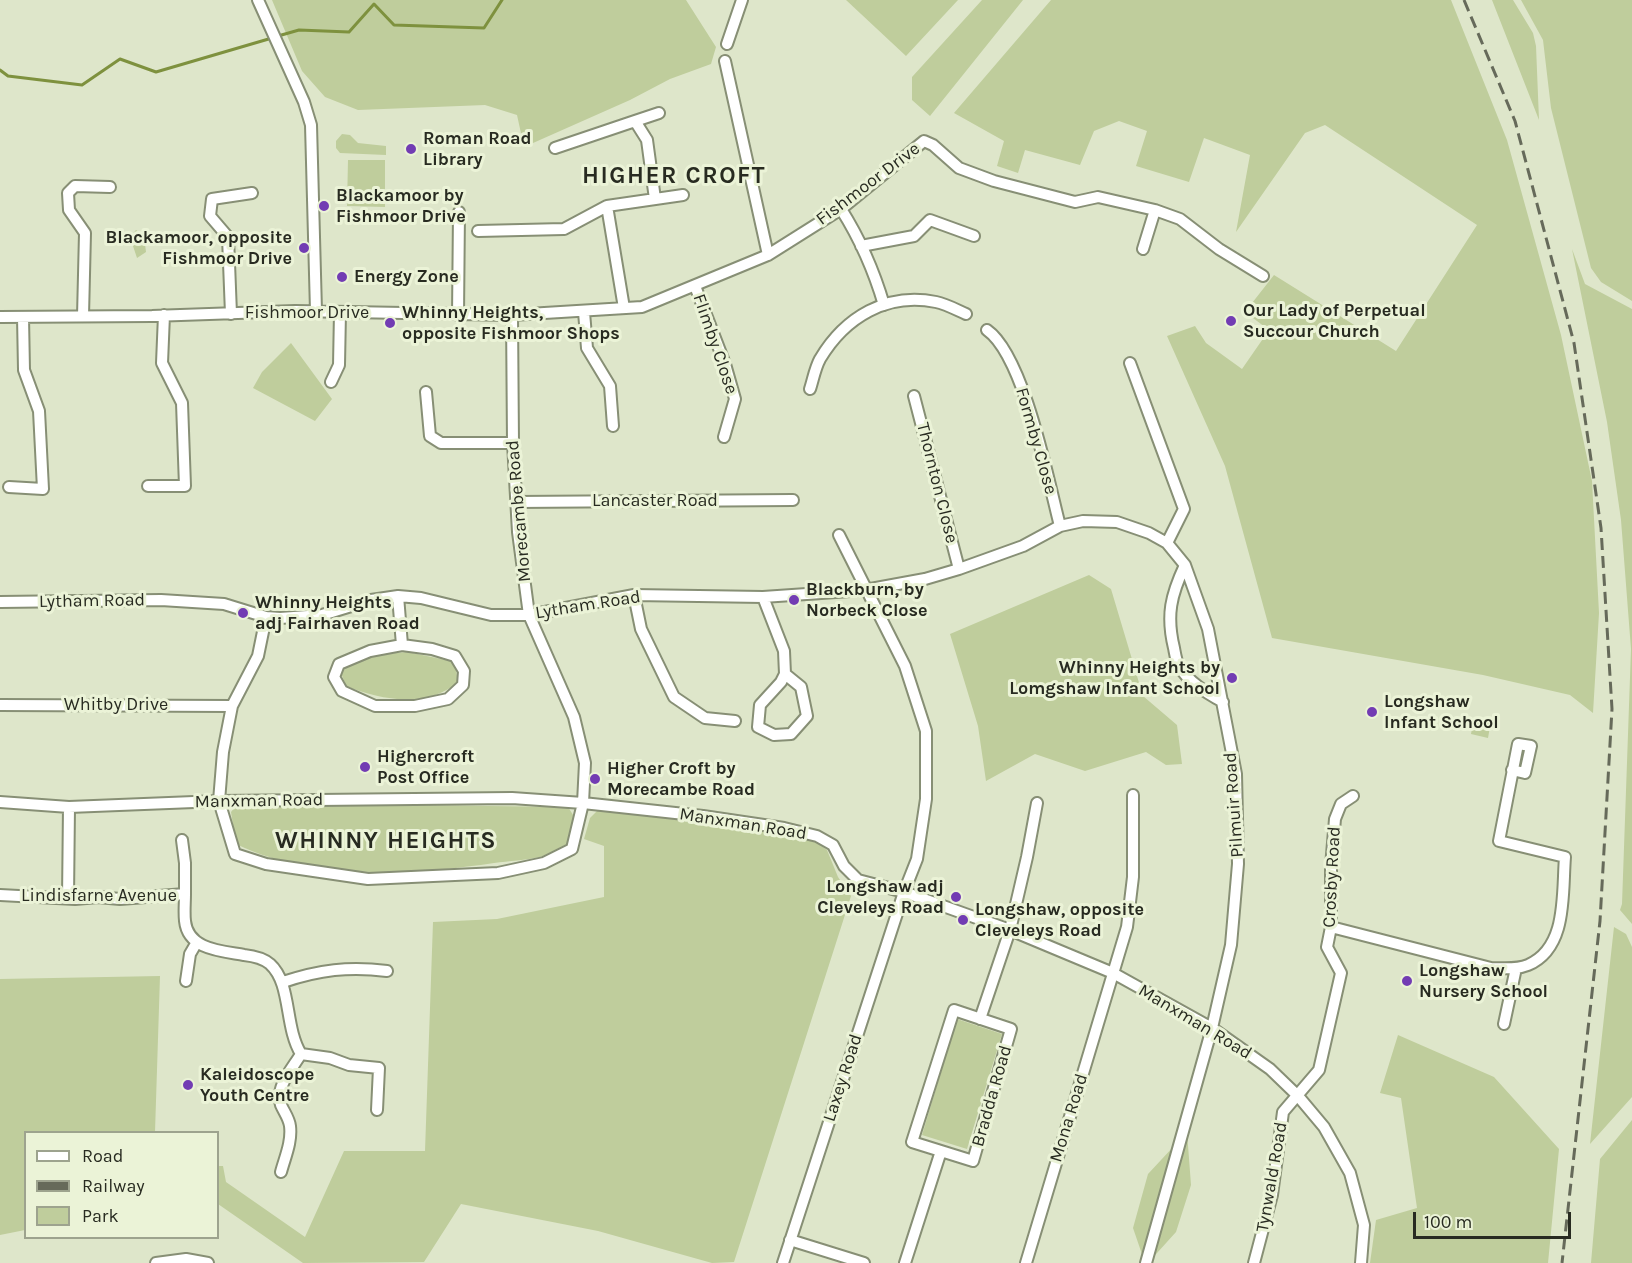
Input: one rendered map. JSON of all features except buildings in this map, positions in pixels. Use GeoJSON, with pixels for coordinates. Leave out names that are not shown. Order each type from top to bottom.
{"type":"FeatureCollection","features":[{"type":"Feature","properties":{"kind":"street"},"geometry":{"type":"LineString","coordinates":[[258,0],[304,102],[311,125],[316,311]]}},
{"type":"Feature","properties":{"kind":"street"},"geometry":{"type":"LineString","coordinates":[[727,44],[742,0]]}},
{"type":"Feature","properties":{"kind":"street"},"geometry":{"type":"LineString","coordinates":[[724,61],[768,255]]}},
{"type":"Feature","properties":{"kind":"street"},"geometry":{"type":"LineString","coordinates":[[555,148],[659,113]]}},
{"type":"Feature","properties":{"kind":"street"},"geometry":{"type":"LineString","coordinates":[[635,121],[647,140],[655,199]]}},
{"type":"Feature","properties":{"kind":"street","name":"Fishmoor Drive"},"geometry":{"type":"LineString","coordinates":[[0,317],[316,311],[512,315],[642,307],[768,255],[841,210],[922,142],[927,141],[959,168],[994,181],[1075,202],[1098,197],[1155,210]]}},
{"type":"Feature","properties":{"kind":"street"},"geometry":{"type":"LineString","coordinates":[[83,315],[85,233],[69,210],[68,193],[75,186],[110,187]]}},
{"type":"Feature","properties":{"kind":"street"},"geometry":{"type":"LineString","coordinates":[[231,314],[228,237],[210,216],[212,199],[252,193]]}},
{"type":"Feature","properties":{"kind":"street"},"geometry":{"type":"LineString","coordinates":[[478,231],[564,228],[607,206],[683,195]]}},
{"type":"Feature","properties":{"kind":"street"},"geometry":{"type":"LineString","coordinates":[[607,206],[624,308]]}},
{"type":"Feature","properties":{"kind":"street"},"geometry":{"type":"LineString","coordinates":[[841,210],[854,230],[874,273],[885,305]]}},
{"type":"Feature","properties":{"kind":"street"},"geometry":{"type":"LineString","coordinates":[[1143,249],[1155,210],[1180,219],[1219,249],[1263,276]]}},
{"type":"Feature","properties":{"kind":"street"},"geometry":{"type":"LineString","coordinates":[[458,315],[459,212]]}},
{"type":"Feature","properties":{"kind":"street"},"geometry":{"type":"LineString","coordinates":[[861,246],[914,236],[930,220],[974,236]]}},
{"type":"Feature","properties":{"kind":"street","name":"Flimby Close"},"geometry":{"type":"LineString","coordinates":[[695,286],[725,364],[735,399],[724,437]]}},
{"type":"Feature","properties":{"kind":"street"},"geometry":{"type":"LineString","coordinates":[[810,389],[819,361],[841,330],[870,309],[905,300],[937,302],[966,314]]}},
{"type":"Feature","properties":{"kind":"street"},"geometry":{"type":"LineString","coordinates":[[331,382],[339,365],[340,312]]}},
{"type":"Feature","properties":{"kind":"street"},"geometry":{"type":"LineString","coordinates":[[584,312],[587,348],[610,386],[613,426]]}},
{"type":"Feature","properties":{"kind":"street"},"geometry":{"type":"LineString","coordinates":[[148,486],[185,486],[182,403],[162,363],[164,315]]}},
{"type":"Feature","properties":{"kind":"street","name":"Morecambe Road"},"geometry":{"type":"LineString","coordinates":[[219,801],[235,854],[266,864],[368,879],[498,873],[544,863],[572,849],[583,803],[585,764],[574,717],[529,615],[516,501],[512,315]]}},
{"type":"Feature","properties":{"kind":"street"},"geometry":{"type":"LineString","coordinates":[[9,487],[42,489],[39,411],[24,370],[22,317]]}},
{"type":"Feature","properties":{"kind":"street","name":"Formby Close"},"geometry":{"type":"LineString","coordinates":[[987,330],[996,336],[1008,356],[1030,411],[1060,526]]}},
{"type":"Feature","properties":{"kind":"street"},"geometry":{"type":"LineString","coordinates":[[1130,363],[1184,509],[1167,543]]}},
{"type":"Feature","properties":{"kind":"street"},"geometry":{"type":"LineString","coordinates":[[426,392],[430,436],[441,443],[513,443]]}},
{"type":"Feature","properties":{"kind":"street","name":"Thornton Close"},"geometry":{"type":"LineString","coordinates":[[914,396],[959,569]]}},
{"type":"Feature","properties":{"kind":"street","name":"Lancaster Road"},"geometry":{"type":"LineString","coordinates":[[516,501],[793,500]]}},
{"type":"Feature","properties":{"kind":"street","name":"Lytham Road"},"geometry":{"type":"LineString","coordinates":[[0,602],[172,600],[225,604],[266,617],[322,615],[372,600],[398,596],[421,598],[491,615],[529,615],[634,595],[763,597],[865,590],[925,579],[959,569],[1023,546],[1060,526],[1083,521],[1117,522],[1149,533],[1167,543]]}},
{"type":"Feature","properties":{"kind":"street","name":"Laxey Road"},"geometry":{"type":"LineString","coordinates":[[783,1263],[904,892],[917,860],[926,800],[926,731],[905,666],[839,536]]}},
{"type":"Feature","properties":{"kind":"street","name":"Pilmuir Road"},"geometry":{"type":"LineString","coordinates":[[1146,1263],[1212,1028],[1231,945],[1238,864],[1236,774],[1208,629],[1185,566],[1167,543]]}},
{"type":"Feature","properties":{"kind":"street"},"geometry":{"type":"LineString","coordinates":[[1185,566],[1174,589],[1169,613],[1171,638],[1179,666],[1198,687],[1222,702]]}},
{"type":"Feature","properties":{"kind":"street"},"geometry":{"type":"LineString","coordinates":[[634,595],[641,629],[674,697],[705,718],[735,721]]}},
{"type":"Feature","properties":{"kind":"street"},"geometry":{"type":"LineString","coordinates":[[398,596],[402,645]]}},
{"type":"Feature","properties":{"kind":"street"},"geometry":{"type":"LineString","coordinates":[[763,597],[784,651],[785,674],[781,682],[760,705],[758,727],[774,735],[791,734],[807,716],[801,687],[785,674]]}},
{"type":"Feature","properties":{"kind":"street"},"geometry":{"type":"LineString","coordinates":[[219,801],[223,752],[232,706],[258,656],[266,617]]}},
{"type":"Feature","properties":{"kind":"street"},"geometry":{"type":"LineString","coordinates":[[402,645],[432,649],[455,656],[464,671],[463,685],[448,699],[415,706],[375,706],[342,691],[334,677],[339,664],[370,651],[402,645]]}},
{"type":"Feature","properties":{"kind":"street","name":"Whitby Drive"},"geometry":{"type":"LineString","coordinates":[[0,705],[232,706]]}},
{"type":"Feature","properties":{"kind":"street"},"geometry":{"type":"LineString","coordinates":[[1331,927],[1491,968],[1516,968],[1530,964],[1547,951],[1559,929],[1564,857],[1499,841],[1512,770]]}},
{"type":"Feature","properties":{"kind":"street","name":"Mona Road"},"geometry":{"type":"LineString","coordinates":[[1026,1263],[1127,927],[1133,877],[1132,795]]}},
{"type":"Feature","properties":{"kind":"street","name":"Crosby Road"},"geometry":{"type":"LineString","coordinates":[[1298,1096],[1318,1070],[1341,973],[1327,947],[1331,927],[1331,866],[1335,819],[1341,804],[1353,796]]}},
{"type":"Feature","properties":{"kind":"street","name":"Manxman Road"},"geometry":{"type":"LineString","coordinates":[[0,802],[69,807],[219,801],[512,798],[703,816],[784,828],[817,836],[833,845],[844,866],[858,880],[904,892],[1010,930],[1113,974],[1212,1028],[1270,1069],[1298,1096],[1324,1127],[1350,1173],[1364,1225],[1362,1263]]}},
{"type":"Feature","properties":{"kind":"street"},"geometry":{"type":"LineString","coordinates":[[980,1019],[1010,930],[1028,857],[1037,803]]}},
{"type":"Feature","properties":{"kind":"street"},"geometry":{"type":"LineString","coordinates":[[68,898],[69,807]]}},
{"type":"Feature","properties":{"kind":"street"},"geometry":{"type":"LineString","coordinates":[[182,840],[185,894]]}},
{"type":"Feature","properties":{"kind":"street","name":"Lindisfarne Avenue"},"geometry":{"type":"LineString","coordinates":[[0,895],[120,899],[185,894],[185,923],[197,942]]}},
{"type":"Feature","properties":{"kind":"street"},"geometry":{"type":"LineString","coordinates":[[186,981],[190,954],[197,942],[213,949],[254,957],[270,964],[283,982],[291,1033],[301,1054]]}},
{"type":"Feature","properties":{"kind":"street"},"geometry":{"type":"LineString","coordinates":[[283,982],[303,975],[319,974],[340,968],[387,971]]}},
{"type":"Feature","properties":{"kind":"street"},"geometry":{"type":"LineString","coordinates":[[1504,1024],[1516,968]]}},
{"type":"Feature","properties":{"kind":"street","name":"Bradda Road"},"geometry":{"type":"LineString","coordinates":[[954,1010],[980,1019],[1011,1029],[973,1161],[912,1142],[954,1010]]}},
{"type":"Feature","properties":{"kind":"street"},"geometry":{"type":"LineString","coordinates":[[301,1054],[330,1058],[349,1065],[379,1068],[377,1110]]}},
{"type":"Feature","properties":{"kind":"street"},"geometry":{"type":"LineString","coordinates":[[281,1172],[290,1141],[290,1127],[279,1097],[281,1086],[301,1054]]}},
{"type":"Feature","properties":{"kind":"street","name":"Tynwald Road"},"geometry":{"type":"LineString","coordinates":[[1254,1263],[1272,1195],[1283,1112],[1298,1096]]}},
{"type":"Feature","properties":{"kind":"street"},"geometry":{"type":"LineString","coordinates":[[905,1263],[941,1151]]}},
{"type":"Feature","properties":{"kind":"street"},"geometry":{"type":"LineString","coordinates":[[790,1240],[864,1263]]}},
{"type":"Feature","properties":{"kind":"street"},"geometry":{"type":"LineString","coordinates":[[156,1263],[186,1259],[208,1263]]}},
{"type":"Feature","properties":{"kind":"green space"},"geometry":{"type":"Polygon","coordinates":[[[272,0],[686,0],[716,47],[711,64],[670,79],[630,100],[524,147],[517,115],[485,105],[358,110],[325,97],[302,71],[272,0]]]}},
{"type":"Feature","properties":{"kind":"green space"},"geometry":{"type":"Polygon","coordinates":[[[846,0],[958,0],[906,56],[846,0]]]}},
{"type":"Feature","properties":{"kind":"green space"},"geometry":{"type":"Polygon","coordinates":[[[982,0],[1023,0],[930,116],[912,100],[912,77],[982,0]]]}},
{"type":"Feature","properties":{"kind":"green space"},"geometry":{"type":"Polygon","coordinates":[[[1051,0],[1451,0],[1507,140],[1561,335],[1592,481],[1599,613],[1593,713],[1570,695],[1483,675],[1272,638],[1225,466],[1167,336],[1195,326],[1206,343],[1242,369],[1269,330],[1245,312],[1274,275],[1396,351],[1477,225],[1325,125],[1305,133],[1236,232],[1250,155],[1204,138],[1189,182],[1136,166],[1147,131],[1119,121],[1094,131],[1080,165],[1025,150],[1018,173],[997,166],[1004,141],[954,113],[1051,0]]]}},
{"type":"Feature","properties":{"kind":"green space"},"geometry":{"type":"Polygon","coordinates":[[[1492,0],[1513,0],[1533,33],[1536,46],[1539,120],[1492,0]]]}},
{"type":"Feature","properties":{"kind":"green space"},"geometry":{"type":"Polygon","coordinates":[[[1521,0],[1632,0],[1632,301],[1601,282],[1591,268],[1551,108],[1543,40],[1521,0]]]}},
{"type":"Feature","properties":{"kind":"green space"},"geometry":{"type":"Polygon","coordinates":[[[342,134],[350,135],[358,143],[386,146],[386,155],[340,153],[336,148],[336,141],[342,134]]]}},
{"type":"Feature","properties":{"kind":"green space"},"geometry":{"type":"Polygon","coordinates":[[[348,160],[385,160],[385,207],[347,206],[348,160]]]}},
{"type":"Feature","properties":{"kind":"green space"},"geometry":{"type":"Polygon","coordinates":[[[136,230],[144,236],[146,252],[137,258],[130,237],[136,230]]]}},
{"type":"Feature","properties":{"kind":"green space"},"geometry":{"type":"Polygon","coordinates":[[[1572,249],[1585,284],[1632,309],[1632,924],[1620,910],[1631,649],[1621,520],[1607,422],[1572,249]]]}},
{"type":"Feature","properties":{"kind":"green space"},"geometry":{"type":"Polygon","coordinates":[[[291,343],[332,399],[315,421],[253,388],[262,372],[291,343]]]}},
{"type":"Feature","properties":{"kind":"green space"},"geometry":{"type":"Polygon","coordinates":[[[1089,575],[1111,589],[1143,696],[1177,725],[1182,764],[1166,765],[1146,752],[1085,771],[1035,754],[986,781],[978,726],[950,634],[1089,575]]]}},
{"type":"Feature","properties":{"kind":"green space"},"geometry":{"type":"Polygon","coordinates":[[[408,652],[455,662],[458,682],[432,696],[418,699],[389,698],[346,686],[341,673],[355,662],[372,656],[408,652]]]}},
{"type":"Feature","properties":{"kind":"green space"},"geometry":{"type":"Polygon","coordinates":[[[1474,718],[1491,721],[1488,738],[1471,734],[1474,718]]]}},
{"type":"Feature","properties":{"kind":"green space"},"geometry":{"type":"Polygon","coordinates":[[[236,806],[568,807],[575,818],[569,843],[540,857],[430,870],[363,872],[297,864],[266,856],[236,844],[231,812],[236,806]]]}},
{"type":"Feature","properties":{"kind":"green space"},"geometry":{"type":"Polygon","coordinates":[[[598,810],[746,827],[813,840],[827,850],[838,877],[851,896],[734,1262],[712,1263],[598,1231],[461,1204],[424,1262],[303,1263],[219,1205],[219,1166],[223,1166],[226,1182],[305,1237],[344,1151],[425,1151],[433,922],[497,919],[604,897],[604,846],[584,839],[590,818],[598,810]]]}},
{"type":"Feature","properties":{"kind":"green space"},"geometry":{"type":"Polygon","coordinates":[[[1614,927],[1626,934],[1632,947],[1632,1097],[1590,1144],[1614,927]]]}},
{"type":"Feature","properties":{"kind":"green space"},"geometry":{"type":"Polygon","coordinates":[[[160,976],[155,1131],[24,1131],[24,1230],[0,1235],[0,979],[160,976]]]}},
{"type":"Feature","properties":{"kind":"green space"},"geometry":{"type":"Polygon","coordinates":[[[957,1019],[1002,1034],[967,1149],[922,1135],[957,1019]]]}},
{"type":"Feature","properties":{"kind":"green space"},"geometry":{"type":"Polygon","coordinates":[[[1398,1035],[1494,1077],[1559,1149],[1548,1263],[1370,1263],[1376,1220],[1417,1208],[1401,1098],[1380,1093],[1398,1035]]]}},
{"type":"Feature","properties":{"kind":"green space"},"geometry":{"type":"Polygon","coordinates":[[[1632,1120],[1632,1263],[1591,1263],[1600,1159],[1632,1120]]]}},
{"type":"Feature","properties":{"kind":"green space"},"geometry":{"type":"Polygon","coordinates":[[[1187,1132],[1191,1185],[1176,1232],[1148,1263],[1145,1263],[1133,1228],[1148,1174],[1187,1132]]]}},
{"type":"Feature","properties":{"kind":"waterway"},"geometry":{"type":"LineString","coordinates":[[278,36],[299,30],[349,32],[374,4],[394,25],[484,28],[502,0]]}},
{"type":"Feature","properties":{"kind":"waterway"},"geometry":{"type":"LineString","coordinates":[[0,70],[8,76],[82,85],[120,59],[156,72],[272,38]]}},
{"type":"Feature","properties":{"kind":"railway"},"geometry":{"type":"LineString","coordinates":[[1464,0],[1515,121],[1574,343],[1601,528],[1612,709],[1600,921],[1562,1263]]}},
{"type":"Feature","properties":{"kind":"place","name":"Roman Road Library"},"geometry":{"type":"Point","coordinates":[411,149]}},
{"type":"Feature","properties":{"kind":"place","name":"Blackamoor by Fishmoor Drive"},"geometry":{"type":"Point","coordinates":[324,206]}},
{"type":"Feature","properties":{"kind":"place","name":"Blackamoor, opposite Fishmoor Drive"},"geometry":{"type":"Point","coordinates":[304,248]}},
{"type":"Feature","properties":{"kind":"place","name":"Energy Zone"},"geometry":{"type":"Point","coordinates":[342,277]}},
{"type":"Feature","properties":{"kind":"place","name":"Our Lady of Perpetual Succour Church"},"geometry":{"type":"Point","coordinates":[1231,321]}},
{"type":"Feature","properties":{"kind":"place","name":"Whinny Heights, opposite Fishmoor Shops"},"geometry":{"type":"Point","coordinates":[390,323]}},
{"type":"Feature","properties":{"kind":"place","name":"Blackburn, by Norbeck Close"},"geometry":{"type":"Point","coordinates":[794,600]}},
{"type":"Feature","properties":{"kind":"place","name":"Whinny Heights adj Fairhaven Road"},"geometry":{"type":"Point","coordinates":[243,613]}},
{"type":"Feature","properties":{"kind":"place","name":"Whinny Heights by Lomgshaw Infant School"},"geometry":{"type":"Point","coordinates":[1232,678]}},
{"type":"Feature","properties":{"kind":"place","name":"Longshaw Infant School"},"geometry":{"type":"Point","coordinates":[1372,712]}},
{"type":"Feature","properties":{"kind":"place","name":"Highercroft Post Office"},"geometry":{"type":"Point","coordinates":[365,767]}},
{"type":"Feature","properties":{"kind":"place","name":"Higher Croft by Morecambe Road"},"geometry":{"type":"Point","coordinates":[595,779]}},
{"type":"Feature","properties":{"kind":"place","name":"Longshaw adj Cleveleys Road"},"geometry":{"type":"Point","coordinates":[956,897]}},
{"type":"Feature","properties":{"kind":"place","name":"Longshaw, opposite Cleveleys Road"},"geometry":{"type":"Point","coordinates":[963,920]}},
{"type":"Feature","properties":{"kind":"place","name":"Longshaw Nursery School"},"geometry":{"type":"Point","coordinates":[1407,981]}},
{"type":"Feature","properties":{"kind":"place","name":"Kaleidoscope Youth Centre"},"geometry":{"type":"Point","coordinates":[188,1085]}},
{"type":"Feature","properties":{"kind":"district","name":"HIGHER CROFT"},"geometry":{"type":"Point","coordinates":[674,176]}},
{"type":"Feature","properties":{"kind":"district","name":"WHINNY HEIGHTS"},"geometry":{"type":"Point","coordinates":[386,841]}}]}
